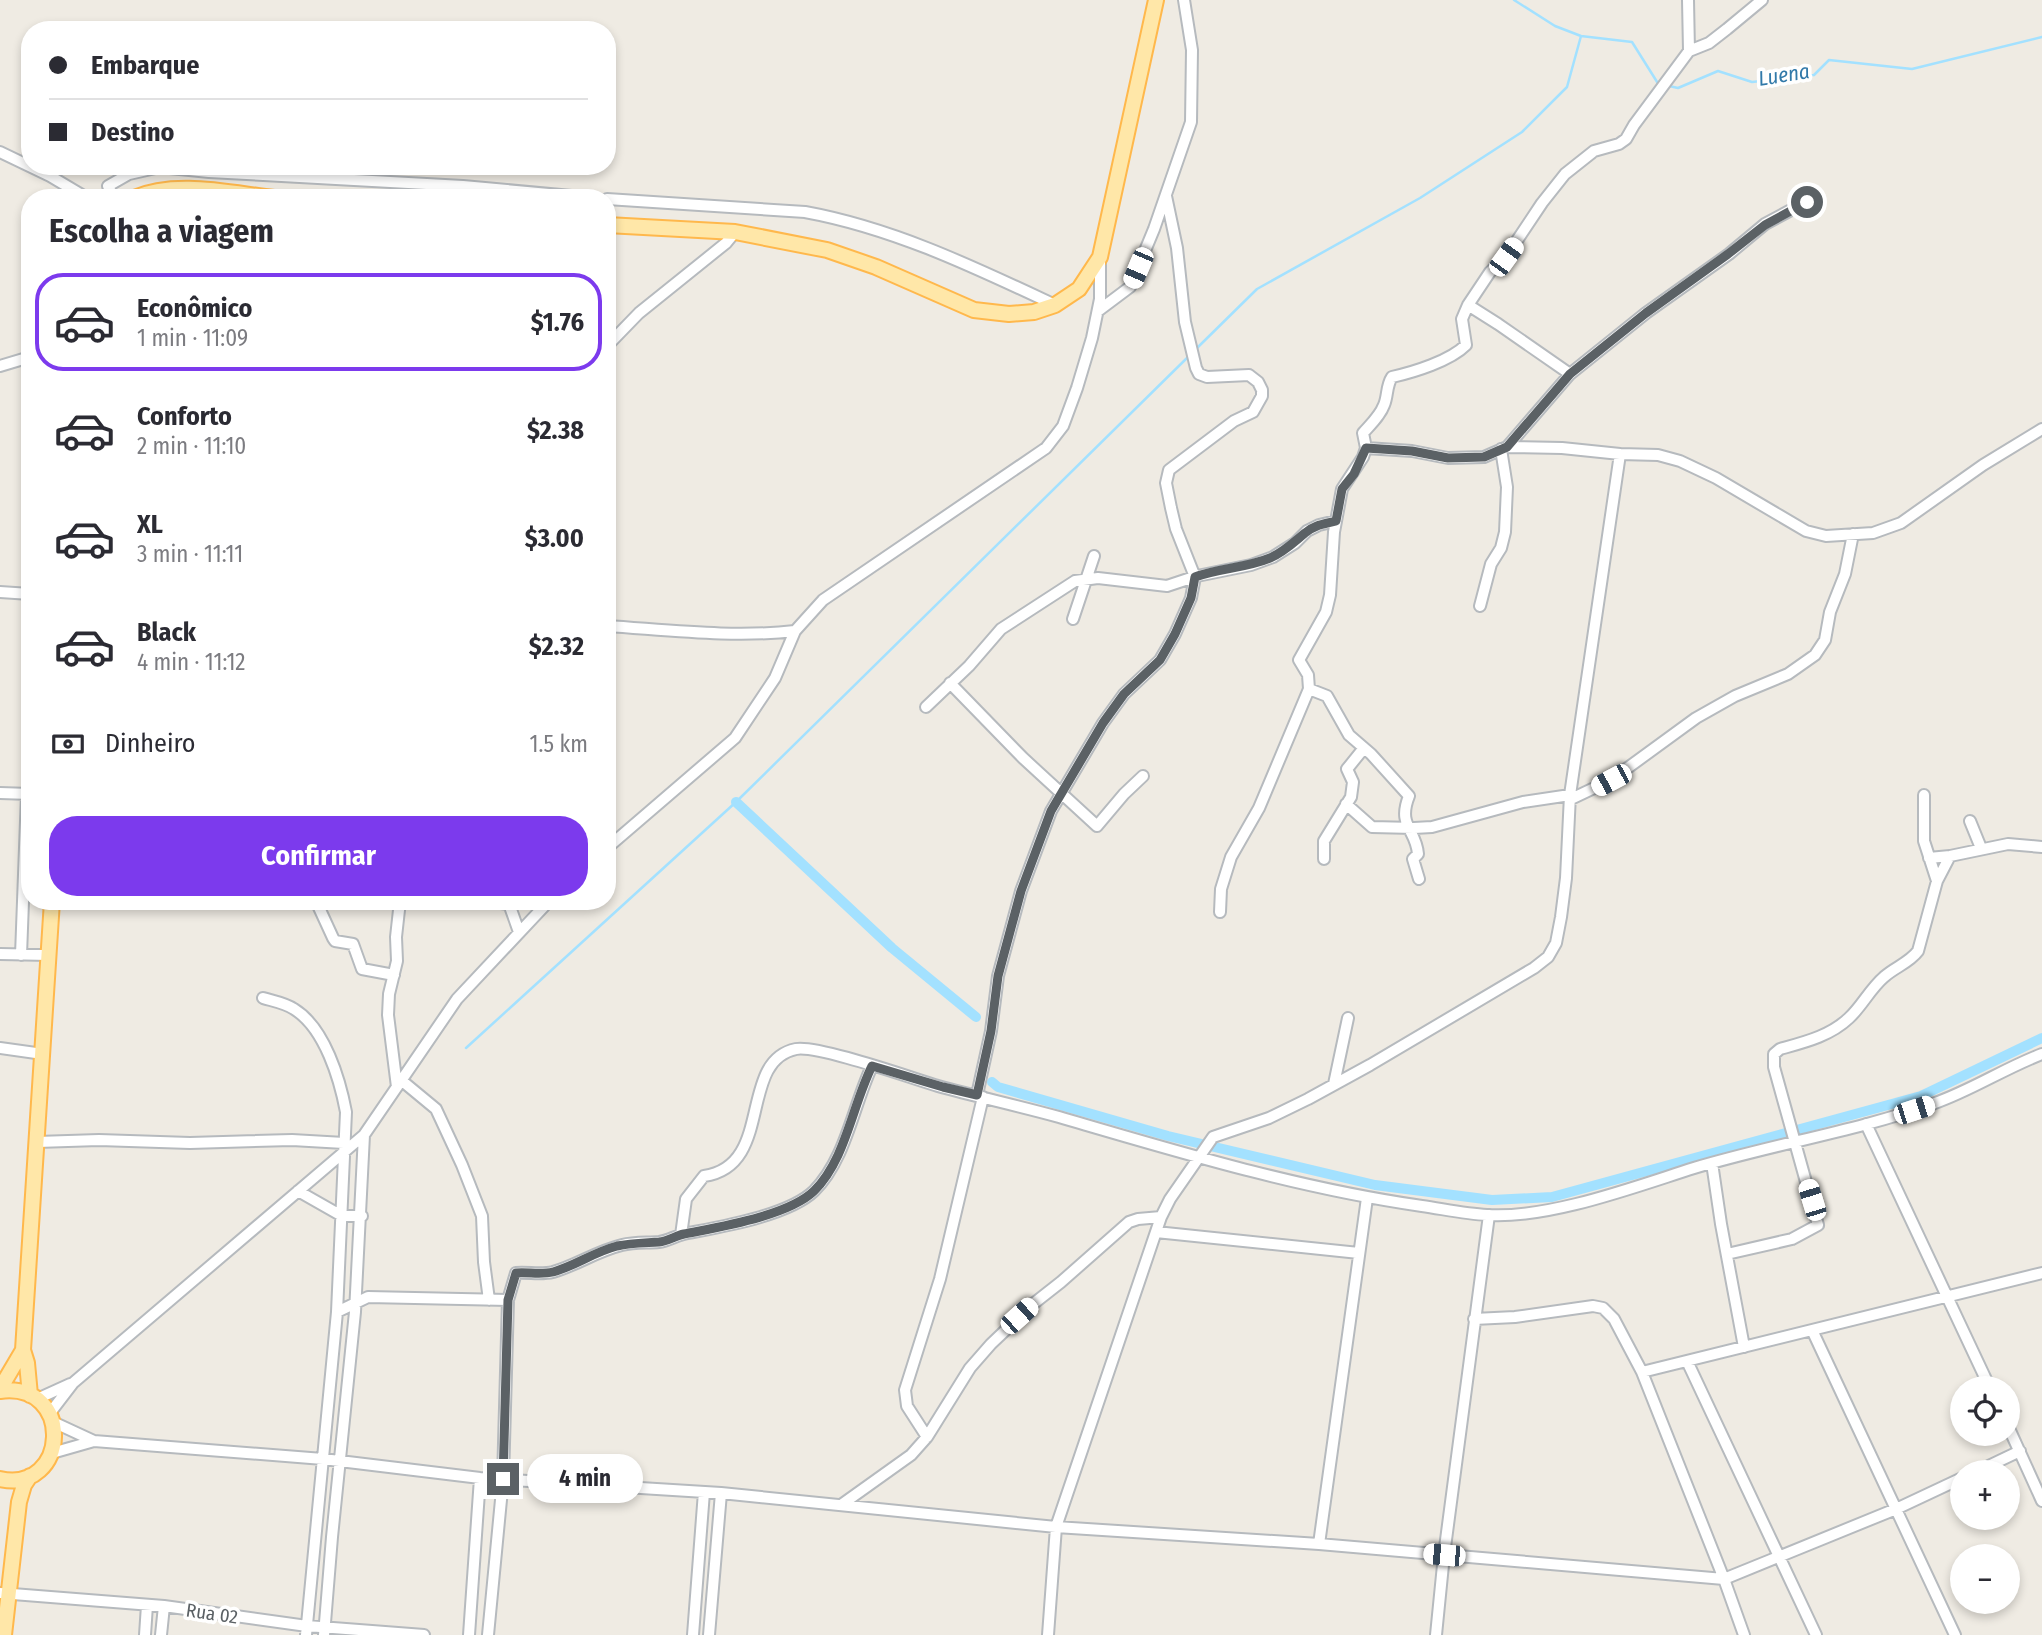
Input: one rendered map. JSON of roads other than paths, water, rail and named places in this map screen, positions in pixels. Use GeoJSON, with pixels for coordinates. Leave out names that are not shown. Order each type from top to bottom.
{"type":"FeatureCollection","features":[{"type":"Feature","properties":{"kind":"main road"},"geometry":{"type":"LineString","coordinates":[[616,225],[735,232],[827,250],[876,267],[974,310],[1009,314],[1034,312],[1055,304],[1079,289],[1100,257],[1156,0]]}},
{"type":"Feature","properties":{"kind":"main road"},"geometry":{"type":"LineString","coordinates":[[33,1397],[23,1350],[52,910]]}},
{"type":"Feature","properties":{"kind":"main road"},"geometry":{"type":"LineString","coordinates":[[4,1635],[4,1593],[19,1502],[30,1476],[43,1466],[52,1453],[55,1432],[51,1418],[33,1397],[20,1391],[0,1390],[23,1350]]}},
{"type":"Feature","properties":{"kind":"main road"},"geometry":{"type":"LineString","coordinates":[[0,1479],[30,1476]]}},
{"type":"Feature","properties":{"kind":"street"},"geometry":{"type":"LineString","coordinates":[[1098,311],[1130,287],[1191,122],[1192,50],[1184,0]]}},
{"type":"Feature","properties":{"kind":"street"},"geometry":{"type":"LineString","coordinates":[[1688,0],[1689,51]]}},
{"type":"Feature","properties":{"kind":"street"},"geometry":{"type":"LineString","coordinates":[[1220,912],[1221,889],[1231,857],[1259,808],[1309,689],[1308,675],[1299,660],[1326,612],[1342,489],[1354,474],[1366,448],[1363,433],[1380,414],[1392,377],[1420,370],[1460,351],[1466,345],[1462,319],[1468,305],[1565,174],[1594,151],[1619,144],[1626,139],[1689,51],[1709,43],[1762,0]]}},
{"type":"Feature","properties":{"kind":"street"},"geometry":{"type":"LineString","coordinates":[[0,152],[21,162]]}},
{"type":"Feature","properties":{"kind":"street"},"geometry":{"type":"LineString","coordinates":[[48,175],[72,189]]}},
{"type":"Feature","properties":{"kind":"street"},"geometry":{"type":"LineString","coordinates":[[110,189],[108,186],[127,175]]}},
{"type":"Feature","properties":{"kind":"street"},"geometry":{"type":"LineString","coordinates":[[263,175],[496,189]]}},
{"type":"Feature","properties":{"kind":"street"},"geometry":{"type":"LineString","coordinates":[[927,1437],[906,1406],[905,1390],[937,1290],[980,1096],[998,976],[1014,914],[1034,853],[1060,792],[1124,694],[1160,660],[1191,598],[1195,577],[1176,529],[1166,483],[1169,470],[1234,421],[1253,411],[1262,396],[1258,382],[1250,375],[1207,377],[1199,374],[1196,368],[1185,322],[1177,248],[1166,195]]}},
{"type":"Feature","properties":{"kind":"street"},"geometry":{"type":"LineString","coordinates":[[616,200],[805,212],[836,218],[968,264],[1055,304]]}},
{"type":"Feature","properties":{"kind":"street"},"geometry":{"type":"LineString","coordinates":[[1366,448],[1412,451],[1448,458],[1484,457],[1504,448],[1570,374],[1646,313],[1765,225],[1807,202]]}},
{"type":"Feature","properties":{"kind":"street"},"geometry":{"type":"LineString","coordinates":[[616,337],[639,313],[726,243],[735,232]]}},
{"type":"Feature","properties":{"kind":"street"},"geometry":{"type":"LineString","coordinates":[[616,840],[735,737],[775,678],[794,631],[823,600],[1046,448],[1063,426],[1073,401],[1098,311],[1100,257]]}},
{"type":"Feature","properties":{"kind":"street"},"geometry":{"type":"LineString","coordinates":[[1468,305],[1570,374]]}},
{"type":"Feature","properties":{"kind":"street"},"geometry":{"type":"LineString","coordinates":[[0,366],[21,360]]}},
{"type":"Feature","properties":{"kind":"street"},"geometry":{"type":"LineString","coordinates":[[1504,448],[1562,448],[1658,455],[1680,461],[1755,499],[1806,531],[1818,535],[1853,534],[1885,530],[1901,523],[1983,465],[2042,429]]}},
{"type":"Feature","properties":{"kind":"street"},"geometry":{"type":"LineString","coordinates":[[1480,606],[1487,575],[1501,548],[1505,532],[1507,488],[1504,448]]}},
{"type":"Feature","properties":{"kind":"street"},"geometry":{"type":"LineString","coordinates":[[1048,1635],[1055,1527],[1161,1217],[1170,1199],[1213,1137],[1269,1118],[1502,989],[1548,957],[1556,943],[1561,917],[1571,797],[1620,454]]}},
{"type":"Feature","properties":{"kind":"street"},"geometry":{"type":"LineString","coordinates":[[926,707],[1010,621],[1043,603],[1075,580],[1087,578],[1167,586],[1273,557],[1295,543],[1307,531],[1336,521]]}},
{"type":"Feature","properties":{"kind":"street"},"geometry":{"type":"LineString","coordinates":[[1346,804],[1372,827],[1432,827],[1524,802],[1571,797],[1611,780],[1696,718],[1735,696],[1787,674],[1815,655],[1825,640],[1830,612],[1845,574],[1853,534]]}},
{"type":"Feature","properties":{"kind":"street"},"geometry":{"type":"LineString","coordinates":[[1073,619],[1094,556]]}},
{"type":"Feature","properties":{"kind":"street"},"geometry":{"type":"LineString","coordinates":[[0,592],[21,593]]}},
{"type":"Feature","properties":{"kind":"street"},"geometry":{"type":"LineString","coordinates":[[616,626],[721,632],[794,631]]}},
{"type":"Feature","properties":{"kind":"street"},"geometry":{"type":"LineString","coordinates":[[950,683],[1023,758],[1097,826],[1143,776]]}},
{"type":"Feature","properties":{"kind":"street"},"geometry":{"type":"LineString","coordinates":[[1309,689],[1327,696],[1349,735],[1409,796],[1404,818],[1418,844],[1418,854],[1413,859],[1419,879]]}},
{"type":"Feature","properties":{"kind":"street"},"geometry":{"type":"LineString","coordinates":[[1324,859],[1324,841],[1351,797],[1353,782],[1347,769],[1364,748]]}},
{"type":"Feature","properties":{"kind":"street"},"geometry":{"type":"LineString","coordinates":[[0,793],[21,794]]}},
{"type":"Feature","properties":{"kind":"street"},"geometry":{"type":"LineString","coordinates":[[1924,795],[1924,841],[1937,881]]}},
{"type":"Feature","properties":{"kind":"street"},"geometry":{"type":"LineString","coordinates":[[1970,821],[1981,848]]}},
{"type":"Feature","properties":{"kind":"street"},"geometry":{"type":"LineString","coordinates":[[1929,858],[2008,844],[2042,847]]}},
{"type":"Feature","properties":{"kind":"street"},"geometry":{"type":"LineString","coordinates":[[1727,1254],[1770,1242],[1793,1239],[1818,1225],[1773,1062],[1774,1054],[1780,1049],[1827,1034],[1840,1025],[1883,978],[1913,958],[1918,951],[1937,881],[1950,856]]}},
{"type":"Feature","properties":{"kind":"street"},"geometry":{"type":"LineString","coordinates":[[21,955],[23,910]]}},
{"type":"Feature","properties":{"kind":"street"},"geometry":{"type":"LineString","coordinates":[[320,910],[335,941],[353,944],[362,969],[394,975]]}},
{"type":"Feature","properties":{"kind":"street"},"geometry":{"type":"LineString","coordinates":[[399,910],[388,1015],[399,1084],[436,1109],[467,1176],[481,1216],[489,1300]]}},
{"type":"Feature","properties":{"kind":"street"},"geometry":{"type":"LineString","coordinates":[[511,910],[519,932]]}},
{"type":"Feature","properties":{"kind":"street"},"geometry":{"type":"LineString","coordinates":[[94,1441],[51,1418],[73,1383],[298,1191],[344,1147],[364,1135],[457,999],[540,910]]}},
{"type":"Feature","properties":{"kind":"street"},"geometry":{"type":"LineString","coordinates":[[0,954],[49,955]]}},
{"type":"Feature","properties":{"kind":"street"},"geometry":{"type":"LineString","coordinates":[[263,998],[296,1010],[307,1021],[323,1045],[342,1090],[346,1112],[337,1312],[307,1630]]}},
{"type":"Feature","properties":{"kind":"street"},"geometry":{"type":"LineString","coordinates":[[1334,1084],[1348,1018]]}},
{"type":"Feature","properties":{"kind":"street"},"geometry":{"type":"LineString","coordinates":[[0,1048],[43,1054]]}},
{"type":"Feature","properties":{"kind":"street"},"geometry":{"type":"LineString","coordinates":[[681,1235],[687,1199],[704,1176],[725,1169],[741,1155],[766,1076],[784,1054],[794,1049],[807,1049],[872,1066],[1198,1158],[1367,1198],[1489,1215],[1530,1213],[1595,1199],[1712,1163],[1866,1124],[1938,1102],[2042,1054]]}},
{"type":"Feature","properties":{"kind":"street"},"geometry":{"type":"LineString","coordinates":[[488,1635],[503,1479],[508,1300],[516,1273],[542,1274],[555,1271],[601,1250],[626,1244],[672,1240],[681,1235],[707,1231],[798,1202],[813,1192],[834,1163],[872,1066]]}},
{"type":"Feature","properties":{"kind":"street"},"geometry":{"type":"LineString","coordinates":[[1866,1124],[1984,1376]]}},
{"type":"Feature","properties":{"kind":"street"},"geometry":{"type":"LineString","coordinates":[[325,1631],[356,1302],[364,1135]]}},
{"type":"Feature","properties":{"kind":"street"},"geometry":{"type":"LineString","coordinates":[[37,1142],[99,1140],[190,1143],[292,1140],[344,1147]]}},
{"type":"Feature","properties":{"kind":"street"},"geometry":{"type":"LineString","coordinates":[[1712,1163],[1744,1347]]}},
{"type":"Feature","properties":{"kind":"street"},"geometry":{"type":"LineString","coordinates":[[298,1191],[342,1216],[362,1216]]}},
{"type":"Feature","properties":{"kind":"street"},"geometry":{"type":"LineString","coordinates":[[1319,1544],[1367,1198]]}},
{"type":"Feature","properties":{"kind":"street"},"geometry":{"type":"LineString","coordinates":[[1436,1635],[1489,1215]]}},
{"type":"Feature","properties":{"kind":"street"},"geometry":{"type":"LineString","coordinates":[[841,1505],[911,1455],[927,1437],[970,1368],[1006,1329],[1129,1222],[1161,1217]]}},
{"type":"Feature","properties":{"kind":"street"},"geometry":{"type":"LineString","coordinates":[[1156,1232],[1359,1253]]}},
{"type":"Feature","properties":{"kind":"street"},"geometry":{"type":"LineString","coordinates":[[1642,1372],[2042,1273]]}},
{"type":"Feature","properties":{"kind":"street"},"geometry":{"type":"LineString","coordinates":[[337,1312],[368,1297],[508,1300]]}},
{"type":"Feature","properties":{"kind":"street"},"geometry":{"type":"LineString","coordinates":[[1474,1319],[1534,1315],[1584,1306],[1603,1308],[1614,1318],[1642,1372],[1744,1635]]}},
{"type":"Feature","properties":{"kind":"street"},"geometry":{"type":"LineString","coordinates":[[1812,1330],[1955,1635]]}},
{"type":"Feature","properties":{"kind":"street"},"geometry":{"type":"LineString","coordinates":[[1687,1361],[1816,1635]]}},
{"type":"Feature","properties":{"kind":"street"},"geometry":{"type":"LineString","coordinates":[[33,1397],[73,1383]]}},
{"type":"Feature","properties":{"kind":"street"},"geometry":{"type":"LineString","coordinates":[[52,1453],[94,1441],[323,1459],[480,1478],[721,1493],[1055,1527],[1319,1544],[1724,1579],[1896,1509],[1950,1484]]}},
{"type":"Feature","properties":{"kind":"street"},"geometry":{"type":"LineString","coordinates":[[2018,1446],[2042,1501]]}},
{"type":"Feature","properties":{"kind":"street"},"geometry":{"type":"LineString","coordinates":[[2001,1460],[2020,1451]]}},
{"type":"Feature","properties":{"kind":"street"},"geometry":{"type":"LineString","coordinates":[[468,1635],[480,1478]]}},
{"type":"Feature","properties":{"kind":"street"},"geometry":{"type":"LineString","coordinates":[[693,1635],[704,1492]]}},
{"type":"Feature","properties":{"kind":"street"},"geometry":{"type":"LineString","coordinates":[[709,1635],[721,1493]]}},
{"type":"Feature","properties":{"kind":"street","name":"Rua 02"},"geometry":{"type":"LineString","coordinates":[[4,1593],[164,1606],[307,1630],[424,1635]]}},
{"type":"Feature","properties":{"kind":"street"},"geometry":{"type":"LineString","coordinates":[[145,1635],[147,1605]]}},
{"type":"Feature","properties":{"kind":"street"},"geometry":{"type":"LineString","coordinates":[[162,1635],[164,1606]]}},
{"type":"Feature","properties":{"kind":"waterway","name":"Luena"},"geometry":{"type":"LineString","coordinates":[[1514,0],[1555,26],[1581,36],[1632,42],[1659,85]]}},
{"type":"Feature","properties":{"kind":"waterway"},"geometry":{"type":"LineString","coordinates":[[1196,349],[1257,289],[1420,198],[1522,132],[1567,87],[1581,36]]}},
{"type":"Feature","properties":{"kind":"waterway","name":"Luena"},"geometry":{"type":"LineString","coordinates":[[1669,86],[1678,88],[1718,71],[1752,82],[1814,75],[1829,60],[1912,69],[2042,37]]}},
{"type":"Feature","properties":{"kind":"waterway"},"geometry":{"type":"LineString","coordinates":[[466,1048],[736,802],[1189,356]]}},
{"type":"Feature","properties":{"kind":"waterway"},"geometry":{"type":"LineString","coordinates":[[736,802],[892,948],[976,1017]]}},
{"type":"Feature","properties":{"kind":"waterway"},"geometry":{"type":"LineString","coordinates":[[992,1082],[998,1087],[1168,1136],[1375,1185],[1492,1200],[1552,1197],[1921,1096],[2042,1038]]}}]}
